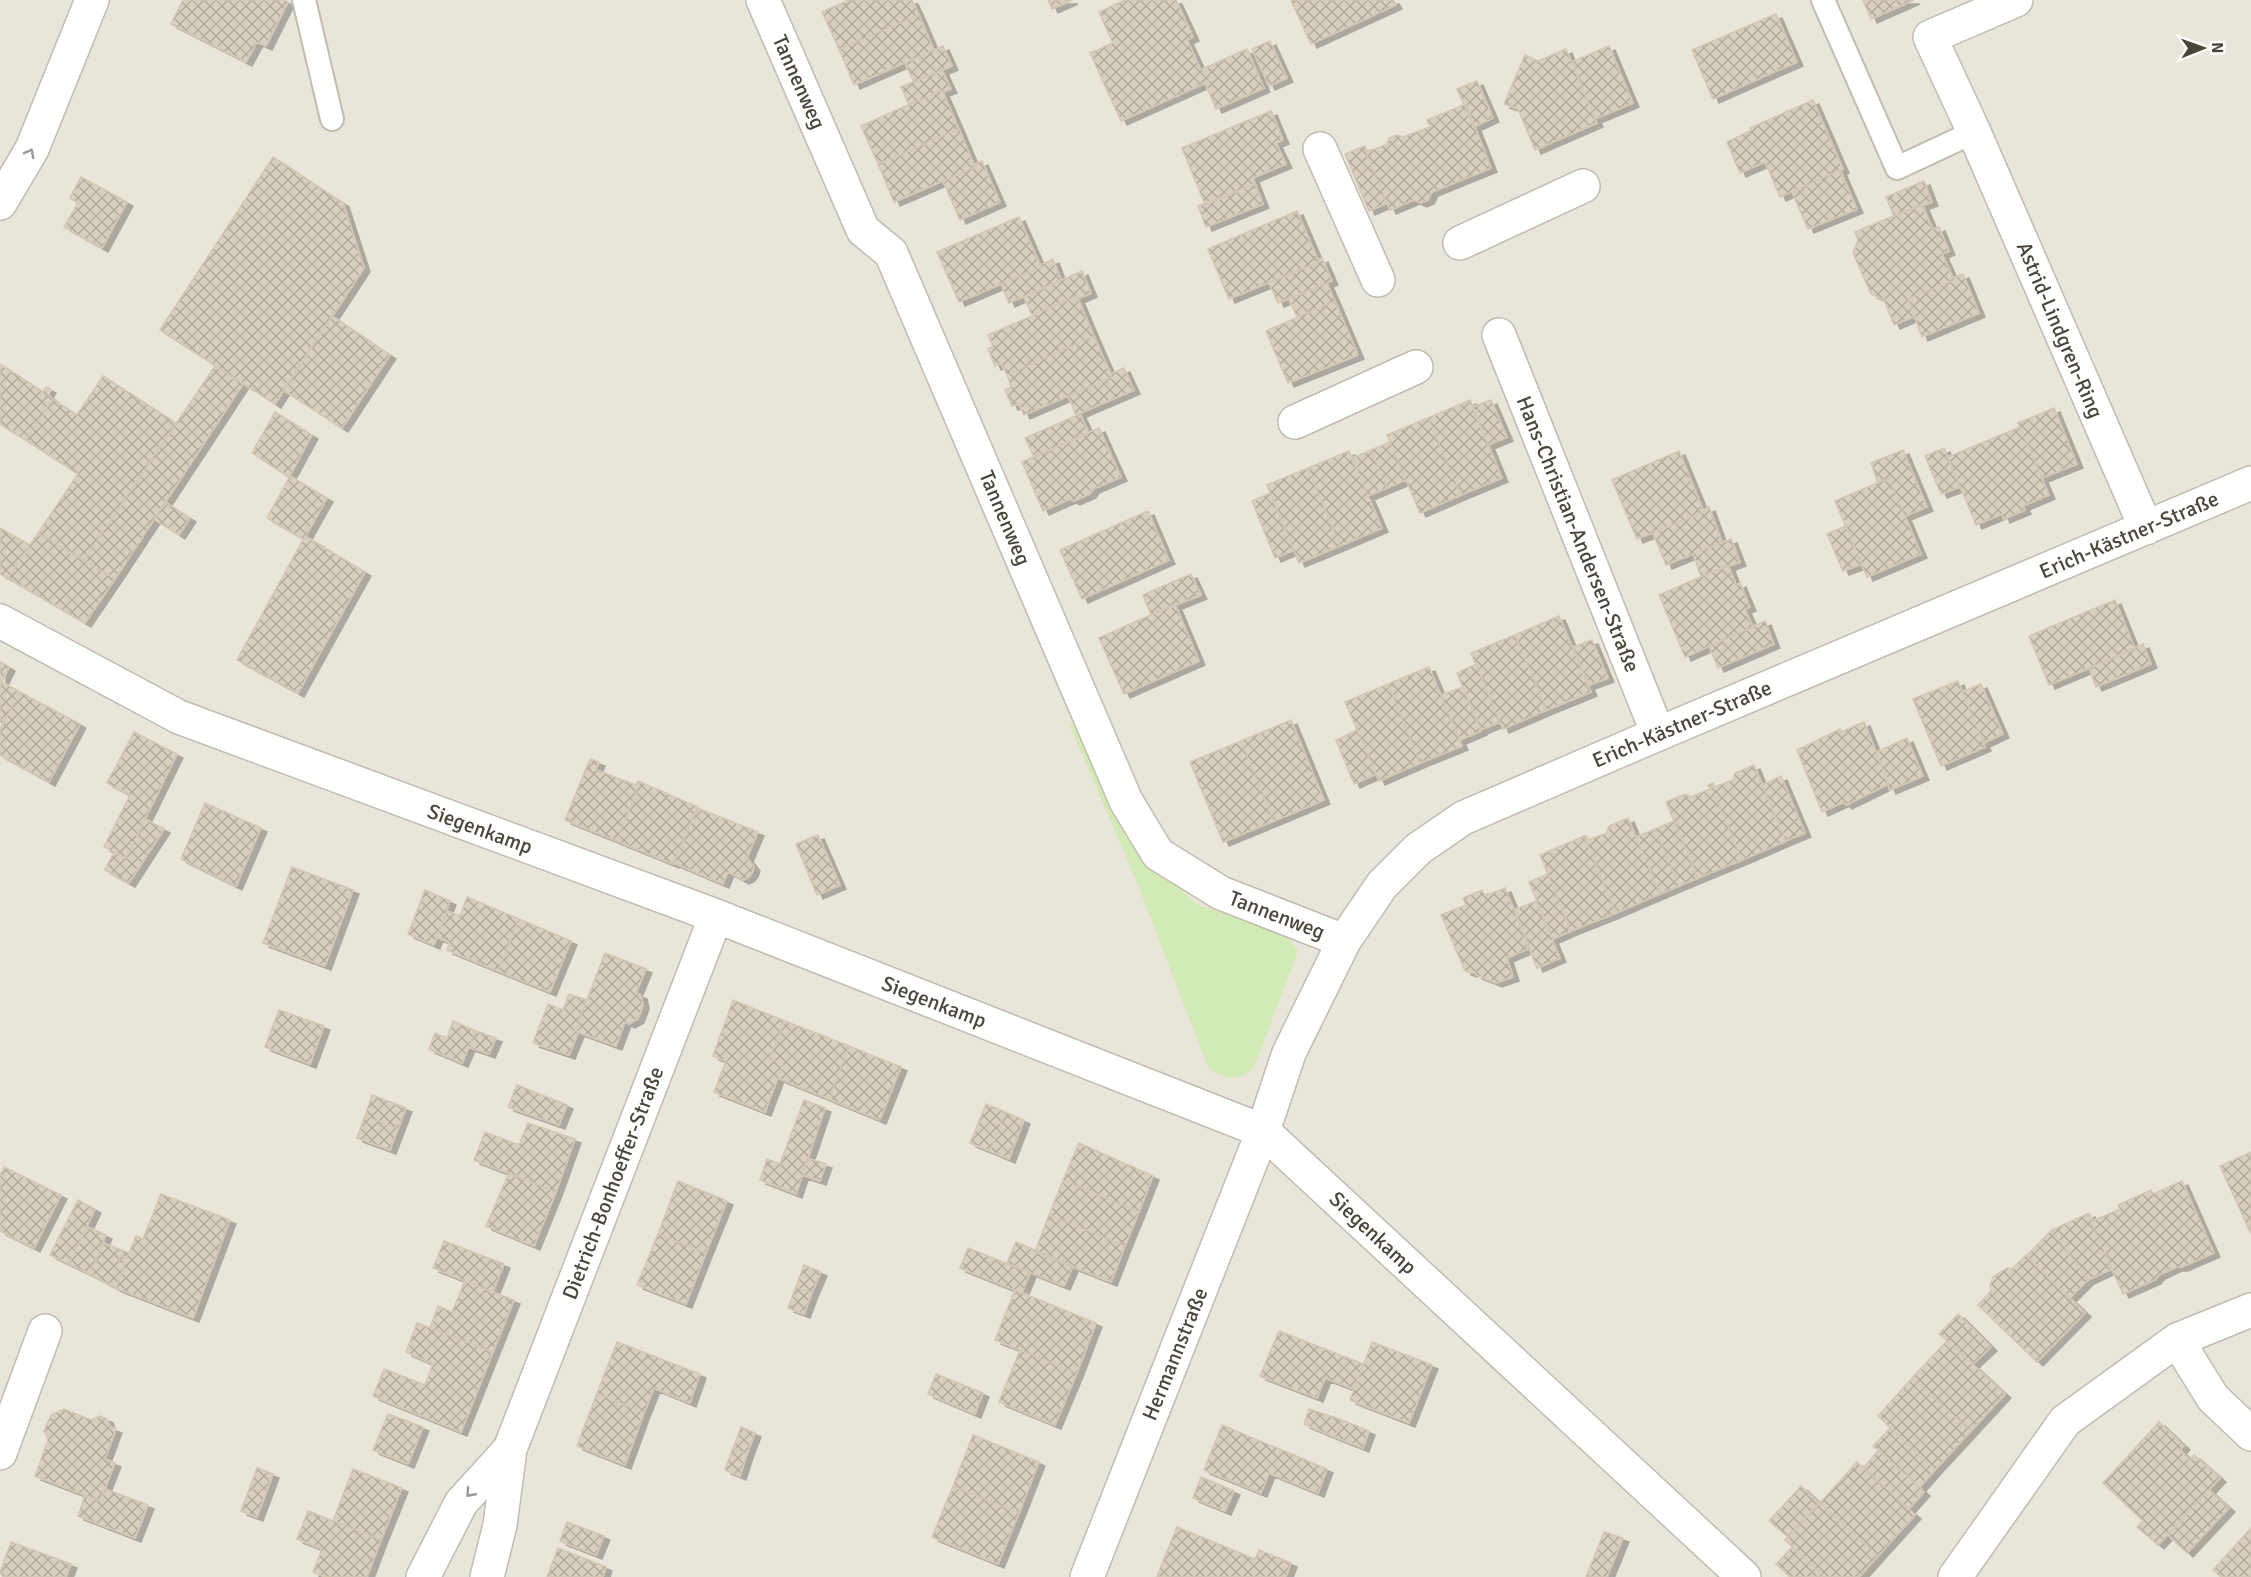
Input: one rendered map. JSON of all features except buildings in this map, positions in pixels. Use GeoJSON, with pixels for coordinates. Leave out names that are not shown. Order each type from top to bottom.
{"type":"FeatureCollection","features":[{"type":"Feature","properties":{"kind":"street"},"geometry":{"type":"LineString","coordinates":[[0,203],[33,149],[92,0]]}},
{"type":"Feature","properties":{"kind":"street","name":"Tannenweg"},"geometry":{"type":"LineString","coordinates":[[763,0],[863,230],[891,253],[1126,801],[1158,854],[1221,893],[1344,941]]}},
{"type":"Feature","properties":{"kind":"street","name":"Astrid-Lindgren-Ring"},"geometry":{"type":"LineString","coordinates":[[2016,0],[1930,38],[1974,132],[2146,528]]}},
{"type":"Feature","properties":{"kind":"street"},"geometry":{"type":"LineString","coordinates":[[1320,148],[1378,280]]}},
{"type":"Feature","properties":{"kind":"street"},"geometry":{"type":"LineString","coordinates":[[1460,243],[1583,186]]}},
{"type":"Feature","properties":{"kind":"street","name":"Hans-Christian-Andersen-Straße"},"geometry":{"type":"LineString","coordinates":[[1499,335],[1658,734]]}},
{"type":"Feature","properties":{"kind":"street"},"geometry":{"type":"LineString","coordinates":[[1295,422],[1416,367]]}},
{"type":"Feature","properties":{"kind":"street","name":"Erich-Kästner-Straße"},"geometry":{"type":"LineString","coordinates":[[1263,1131],[1289,1053],[1344,941],[1382,885],[1418,849],[1463,818],[2251,483]]}},
{"type":"Feature","properties":{"kind":"street","name":"Siegenkamp"},"geometry":{"type":"LineString","coordinates":[[0,621],[179,717],[716,916],[1263,1131],[1744,1577]]}},
{"type":"Feature","properties":{"kind":"street","name":"Dietrich-Bonhoeffer-Straße"},"geometry":{"type":"LineString","coordinates":[[487,1577],[500,1525],[510,1449],[716,916]]}},
{"type":"Feature","properties":{"kind":"street","name":"Hermannstraße"},"geometry":{"type":"LineString","coordinates":[[1087,1577],[1263,1131]]}},
{"type":"Feature","properties":{"kind":"street"},"geometry":{"type":"LineString","coordinates":[[1955,1577],[2065,1420],[2177,1340],[2251,1310]]}},
{"type":"Feature","properties":{"kind":"street"},"geometry":{"type":"LineString","coordinates":[[0,1453],[45,1331]]}},
{"type":"Feature","properties":{"kind":"street"},"geometry":{"type":"LineString","coordinates":[[2177,1340],[2213,1398],[2251,1434]]}},
{"type":"Feature","properties":{"kind":"street","name":"Dietrich-Bonhoeffer-Straße"},"geometry":{"type":"LineString","coordinates":[[423,1577],[461,1503],[510,1449]]}},
{"type":"Feature","properties":{"kind":"lane"},"geometry":{"type":"LineString","coordinates":[[304,0],[332,119]]}},
{"type":"Feature","properties":{"kind":"lane"},"geometry":{"type":"LineString","coordinates":[[1823,0],[1897,168],[1974,132]]}},
{"type":"Feature","properties":{"kind":"shaded area"},"geometry":{"type":"Polygon","coordinates":[[[0,0],[2251,0],[2251,1577],[0,1577],[0,0]]]}},
{"type":"Feature","properties":{"kind":"green space"},"geometry":{"type":"Polygon","coordinates":[[[1068,722],[1087,735],[1145,860],[1198,905],[1285,933],[1298,951],[1254,1067],[1242,1076],[1232,1078],[1209,1070],[1138,885],[1068,722]]]}}]}
